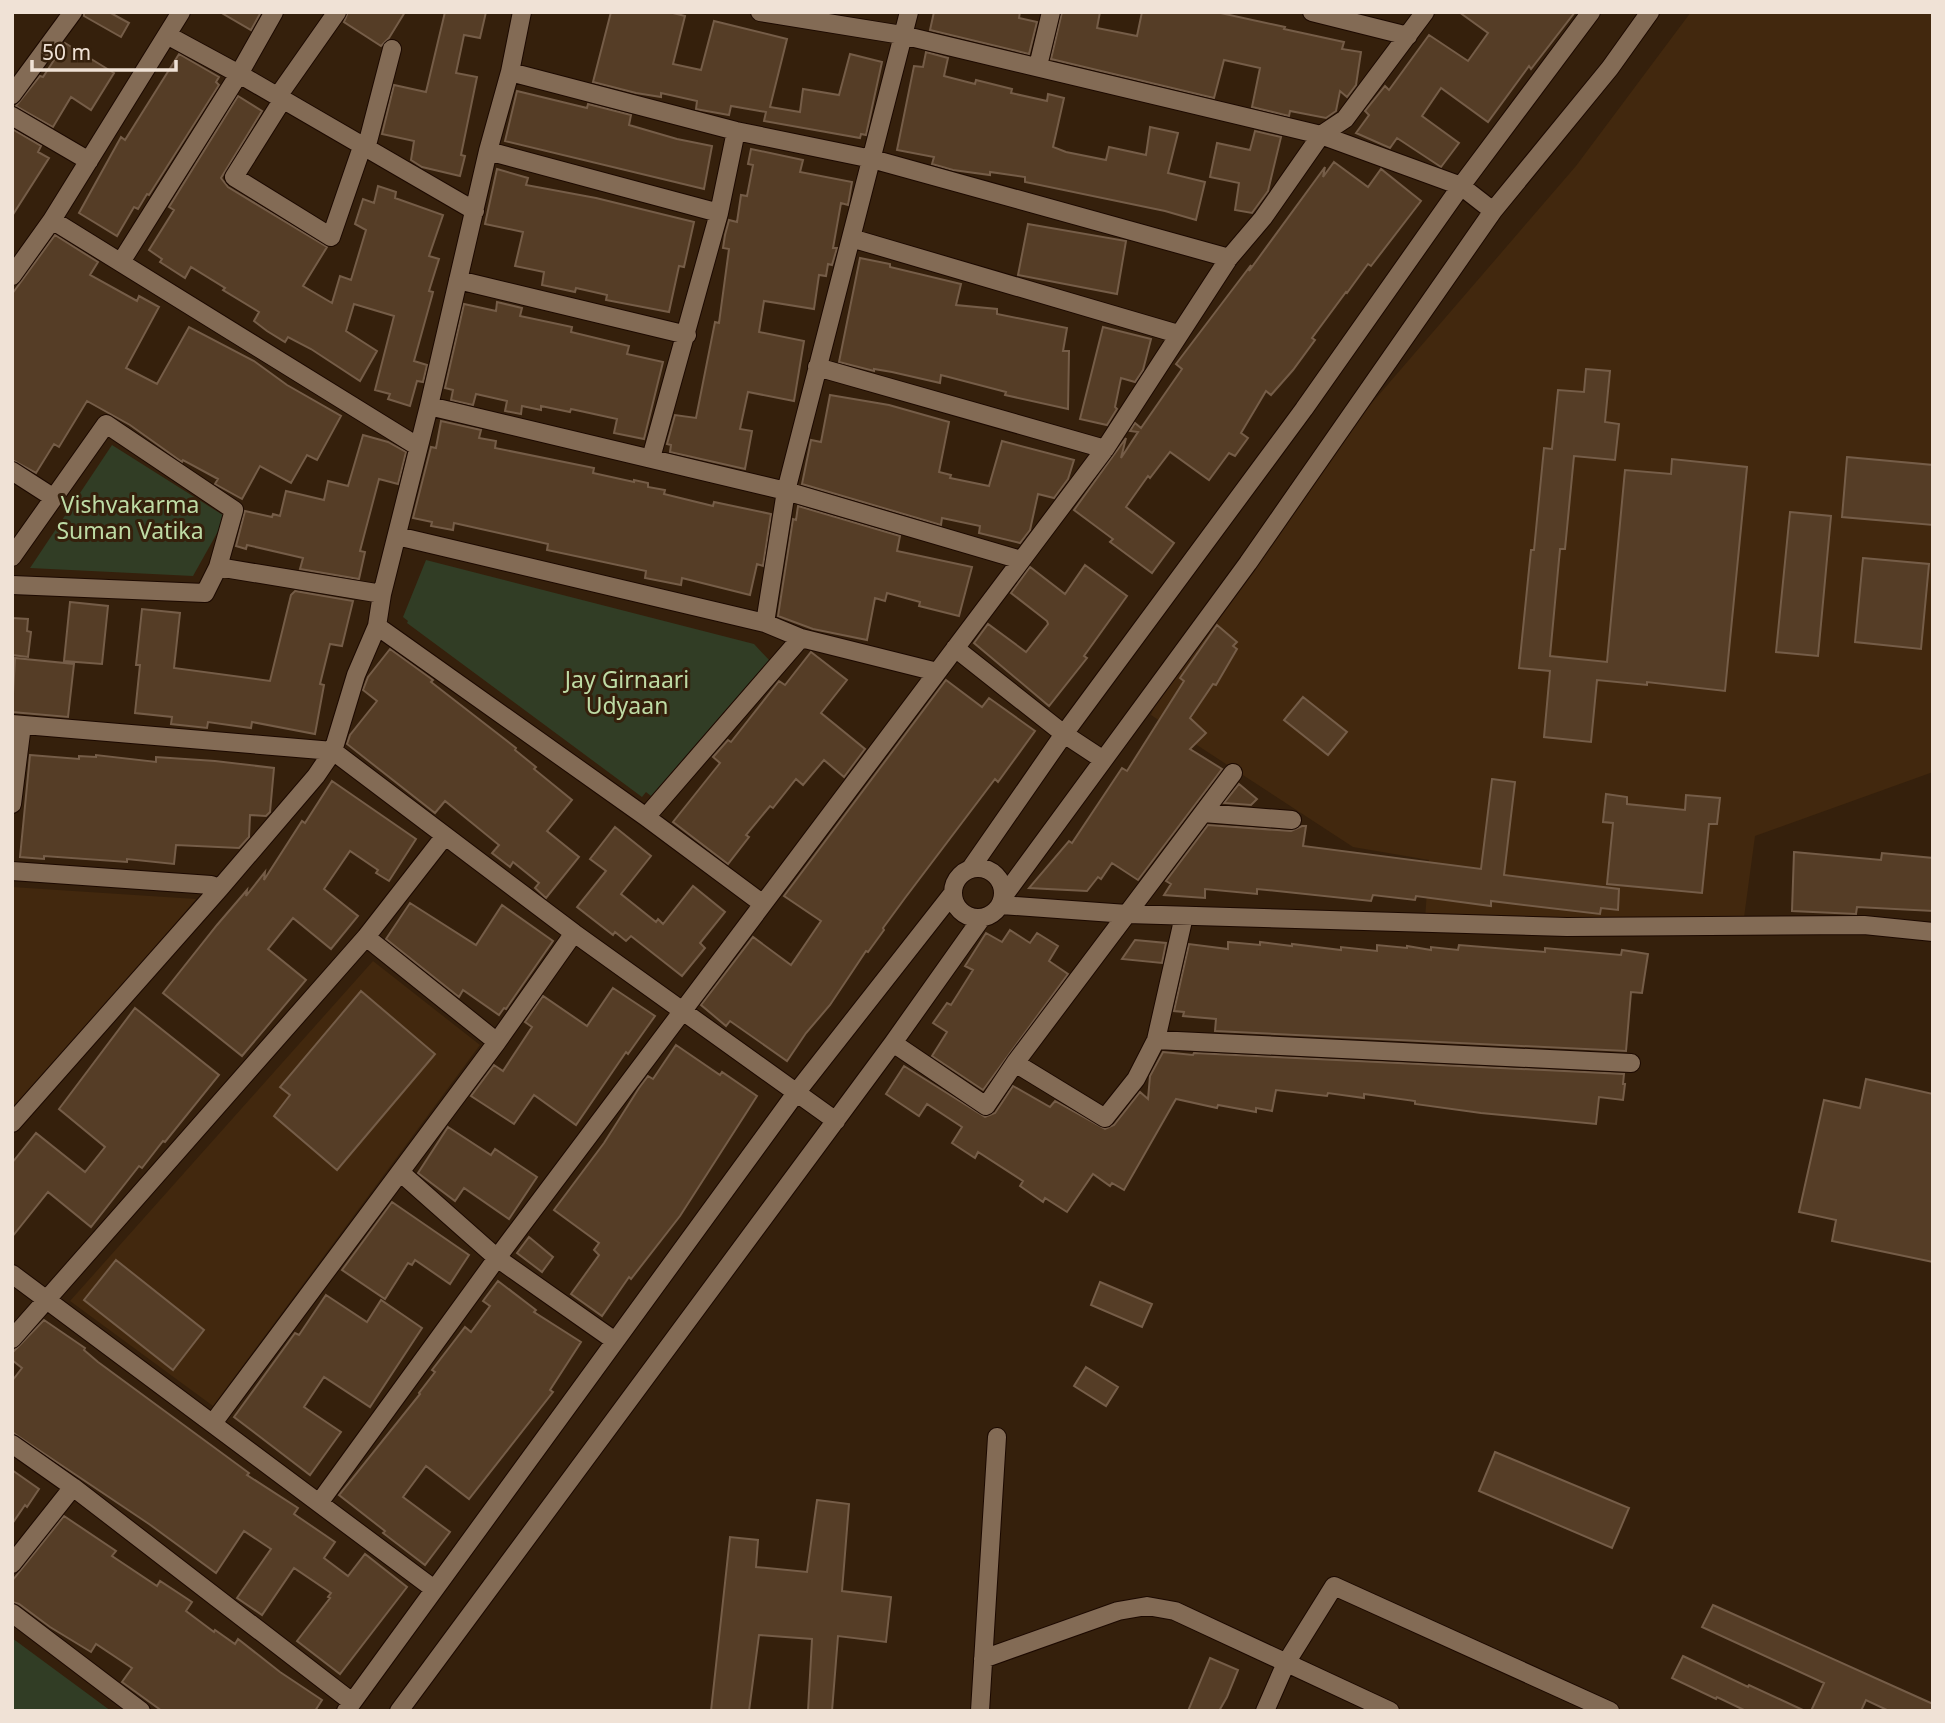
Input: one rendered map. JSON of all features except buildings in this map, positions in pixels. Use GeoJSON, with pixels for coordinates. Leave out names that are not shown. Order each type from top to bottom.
{"type":"FeatureCollection","features":[{"type":"Feature","properties":{"kind":"street"},"geometry":{"type":"LineString","coordinates":[[12,95],[73,12]]}},
{"type":"Feature","properties":{"kind":"street"},"geometry":{"type":"LineString","coordinates":[[12,276],[52,220],[181,12]]}},
{"type":"Feature","properties":{"kind":"street"},"geometry":{"type":"LineString","coordinates":[[121,262],[239,74],[274,12]]}},
{"type":"Feature","properties":{"kind":"street"},"geometry":{"type":"LineString","coordinates":[[337,12],[280,98],[234,177],[331,237],[364,148],[392,48]]}},
{"type":"Feature","properties":{"kind":"street"},"geometry":{"type":"LineString","coordinates":[[12,1123],[220,888],[316,776],[334,751],[356,675],[377,626],[382,594],[488,151],[510,72],[522,12]]}},
{"type":"Feature","properties":{"kind":"street"},"geometry":{"type":"LineString","coordinates":[[760,12],[902,35],[1321,135],[1461,186],[1493,211]]}},
{"type":"Feature","properties":{"kind":"street"},"geometry":{"type":"LineString","coordinates":[[765,623],[786,491],[909,12]]}},
{"type":"Feature","properties":{"kind":"street"},"geometry":{"type":"LineString","coordinates":[[1038,66],[1051,12]]}},
{"type":"Feature","properties":{"kind":"street"},"geometry":{"type":"LineString","coordinates":[[1312,12],[1408,36]]}},
{"type":"Feature","properties":{"kind":"street"},"geometry":{"type":"LineString","coordinates":[[319,1503],[497,1258],[1105,449],[1229,258],[1263,218],[1321,135],[1345,119],[1425,12]]}},
{"type":"Feature","properties":{"kind":"street"},"geometry":{"type":"LineString","coordinates":[[12,1444],[72,1487],[349,1706],[796,1093],[953,893],[958,878],[971,868],[1064,734],[1304,408],[1461,186],[1591,12]]}},
{"type":"Feature","properties":{"kind":"street"},"geometry":{"type":"LineString","coordinates":[[399,1711],[893,1043],[981,919],[996,912],[1102,759],[1248,563],[1493,211],[1610,68],[1650,12]]}},
{"type":"Feature","properties":{"kind":"street"},"geometry":{"type":"LineString","coordinates":[[167,35],[475,211]]}},
{"type":"Feature","properties":{"kind":"street"},"geometry":{"type":"LineString","coordinates":[[510,72],[736,131],[872,159],[1229,258]]}},
{"type":"Feature","properties":{"kind":"street"},"geometry":{"type":"LineString","coordinates":[[12,116],[89,161]]}},
{"type":"Feature","properties":{"kind":"street"},"geometry":{"type":"LineString","coordinates":[[651,458],[719,213],[736,131]]}},
{"type":"Feature","properties":{"kind":"street"},"geometry":{"type":"LineString","coordinates":[[488,151],[719,213]]}},
{"type":"Feature","properties":{"kind":"street"},"geometry":{"type":"LineString","coordinates":[[52,220],[418,446]]}},
{"type":"Feature","properties":{"kind":"street"},"geometry":{"type":"LineString","coordinates":[[852,238],[1178,334]]}},
{"type":"Feature","properties":{"kind":"street"},"geometry":{"type":"LineString","coordinates":[[458,280],[687,335]]}},
{"type":"Feature","properties":{"kind":"street"},"geometry":{"type":"LineString","coordinates":[[817,368],[1105,449]]}},
{"type":"Feature","properties":{"kind":"street"},"geometry":{"type":"LineString","coordinates":[[429,406],[786,491],[1021,560]]}},
{"type":"Feature","properties":{"kind":"street"},"geometry":{"type":"LineString","coordinates":[[12,557],[106,424],[234,510],[218,567],[205,593],[12,585]]}},
{"type":"Feature","properties":{"kind":"street"},"geometry":{"type":"LineString","coordinates":[[12,471],[54,498]]}},
{"type":"Feature","properties":{"kind":"street"},"geometry":{"type":"LineString","coordinates":[[397,536],[765,623],[801,638],[937,672]]}},
{"type":"Feature","properties":{"kind":"street"},"geometry":{"type":"LineString","coordinates":[[218,567],[382,594]]}},
{"type":"Feature","properties":{"kind":"street"},"geometry":{"type":"LineString","coordinates":[[377,626],[646,817],[763,904]]}},
{"type":"Feature","properties":{"kind":"street"},"geometry":{"type":"LineString","coordinates":[[646,817],[801,638]]}},
{"type":"Feature","properties":{"kind":"street"},"geometry":{"type":"LineString","coordinates":[[955,648],[1064,734],[1102,759]]}},
{"type":"Feature","properties":{"kind":"street"},"geometry":{"type":"LineString","coordinates":[[12,804],[17,725],[334,751],[444,837],[835,1121]]}},
{"type":"Feature","properties":{"kind":"street"},"geometry":{"type":"LineString","coordinates":[[893,1043],[986,1106],[1015,1063],[1233,773]]}},
{"type":"Feature","properties":{"kind":"street"},"geometry":{"type":"LineString","coordinates":[[1203,813],[1292,820]]}},
{"type":"Feature","properties":{"kind":"street"},"geometry":{"type":"LineString","coordinates":[[12,1339],[366,937],[444,837]]}},
{"type":"Feature","properties":{"kind":"street"},"geometry":{"type":"LineString","coordinates":[[971,868],[980,867],[995,874],[1003,888],[1002,901]]}},
{"type":"Feature","properties":{"kind":"street"},"geometry":{"type":"LineString","coordinates":[[12,872],[211,885],[220,888]]}},
{"type":"Feature","properties":{"kind":"street"},"geometry":{"type":"LineString","coordinates":[[953,893],[958,909],[964,915],[981,919]]}},
{"type":"Feature","properties":{"kind":"street"},"geometry":{"type":"LineString","coordinates":[[1002,901],[1127,914],[1184,916],[1567,927],[1864,925],[1933,932]]}},
{"type":"Feature","properties":{"kind":"street"},"geometry":{"type":"LineString","coordinates":[[1015,1063],[1105,1118],[1136,1080],[1156,1040],[1184,916]]}},
{"type":"Feature","properties":{"kind":"street"},"geometry":{"type":"LineString","coordinates":[[213,1423],[497,1042],[574,933]]}},
{"type":"Feature","properties":{"kind":"street"},"geometry":{"type":"LineString","coordinates":[[366,937],[497,1042]]}},
{"type":"Feature","properties":{"kind":"street"},"geometry":{"type":"LineString","coordinates":[[1156,1040],[1631,1063]]}},
{"type":"Feature","properties":{"kind":"street"},"geometry":{"type":"LineString","coordinates":[[400,1172],[497,1258],[615,1342]]}},
{"type":"Feature","properties":{"kind":"street"},"geometry":{"type":"LineString","coordinates":[[12,1274],[434,1589]]}},
{"type":"Feature","properties":{"kind":"street"},"geometry":{"type":"LineString","coordinates":[[980,1711],[998,1437]]}},
{"type":"Feature","properties":{"kind":"street"},"geometry":{"type":"LineString","coordinates":[[12,1564],[72,1487]]}},
{"type":"Feature","properties":{"kind":"street"},"geometry":{"type":"LineString","coordinates":[[1265,1711],[1286,1663],[1334,1586],[1611,1711]]}},
{"type":"Feature","properties":{"kind":"street"},"geometry":{"type":"LineString","coordinates":[[983,1659],[1118,1611],[1147,1606],[1175,1611],[1390,1711]]}},
{"type":"Feature","properties":{"kind":"street"},"geometry":{"type":"LineString","coordinates":[[12,1613],[141,1711]]}},
{"type":"Feature","properties":{"kind":"shaded area"},"geometry":{"type":"Polygon","coordinates":[[[1691,12],[1933,12],[1933,772],[1755,836],[1743,925],[1425,920],[1429,860],[1353,847],[1151,715],[1164,684],[1346,433],[1576,166],[1691,12]]]}},
{"type":"Feature","properties":{"kind":"shaded area"},"geometry":{"type":"Polygon","coordinates":[[[12,887],[196,899],[12,1118],[12,887]]]}},
{"type":"Feature","properties":{"kind":"shaded area"},"geometry":{"type":"Polygon","coordinates":[[[373,961],[480,1045],[213,1406],[70,1301],[373,961]]]}},
{"type":"Feature","properties":{"kind":"green space","name":"Vishvakarma Suman Vatika"},"geometry":{"type":"Polygon","coordinates":[[[112,445],[226,517],[193,576],[30,568],[112,445]]]}},
{"type":"Feature","properties":{"kind":"green space","name":"Jay Girnaari Udyaan"},"geometry":{"type":"Polygon","coordinates":[[[426,560],[754,644],[769,660],[651,796],[646,792],[642,797],[407,623],[403,617],[426,560]]]}},
{"type":"Feature","properties":{"kind":"green space"},"geometry":{"type":"Polygon","coordinates":[[[12,1638],[111,1711],[12,1711],[12,1638]]]}}]}
